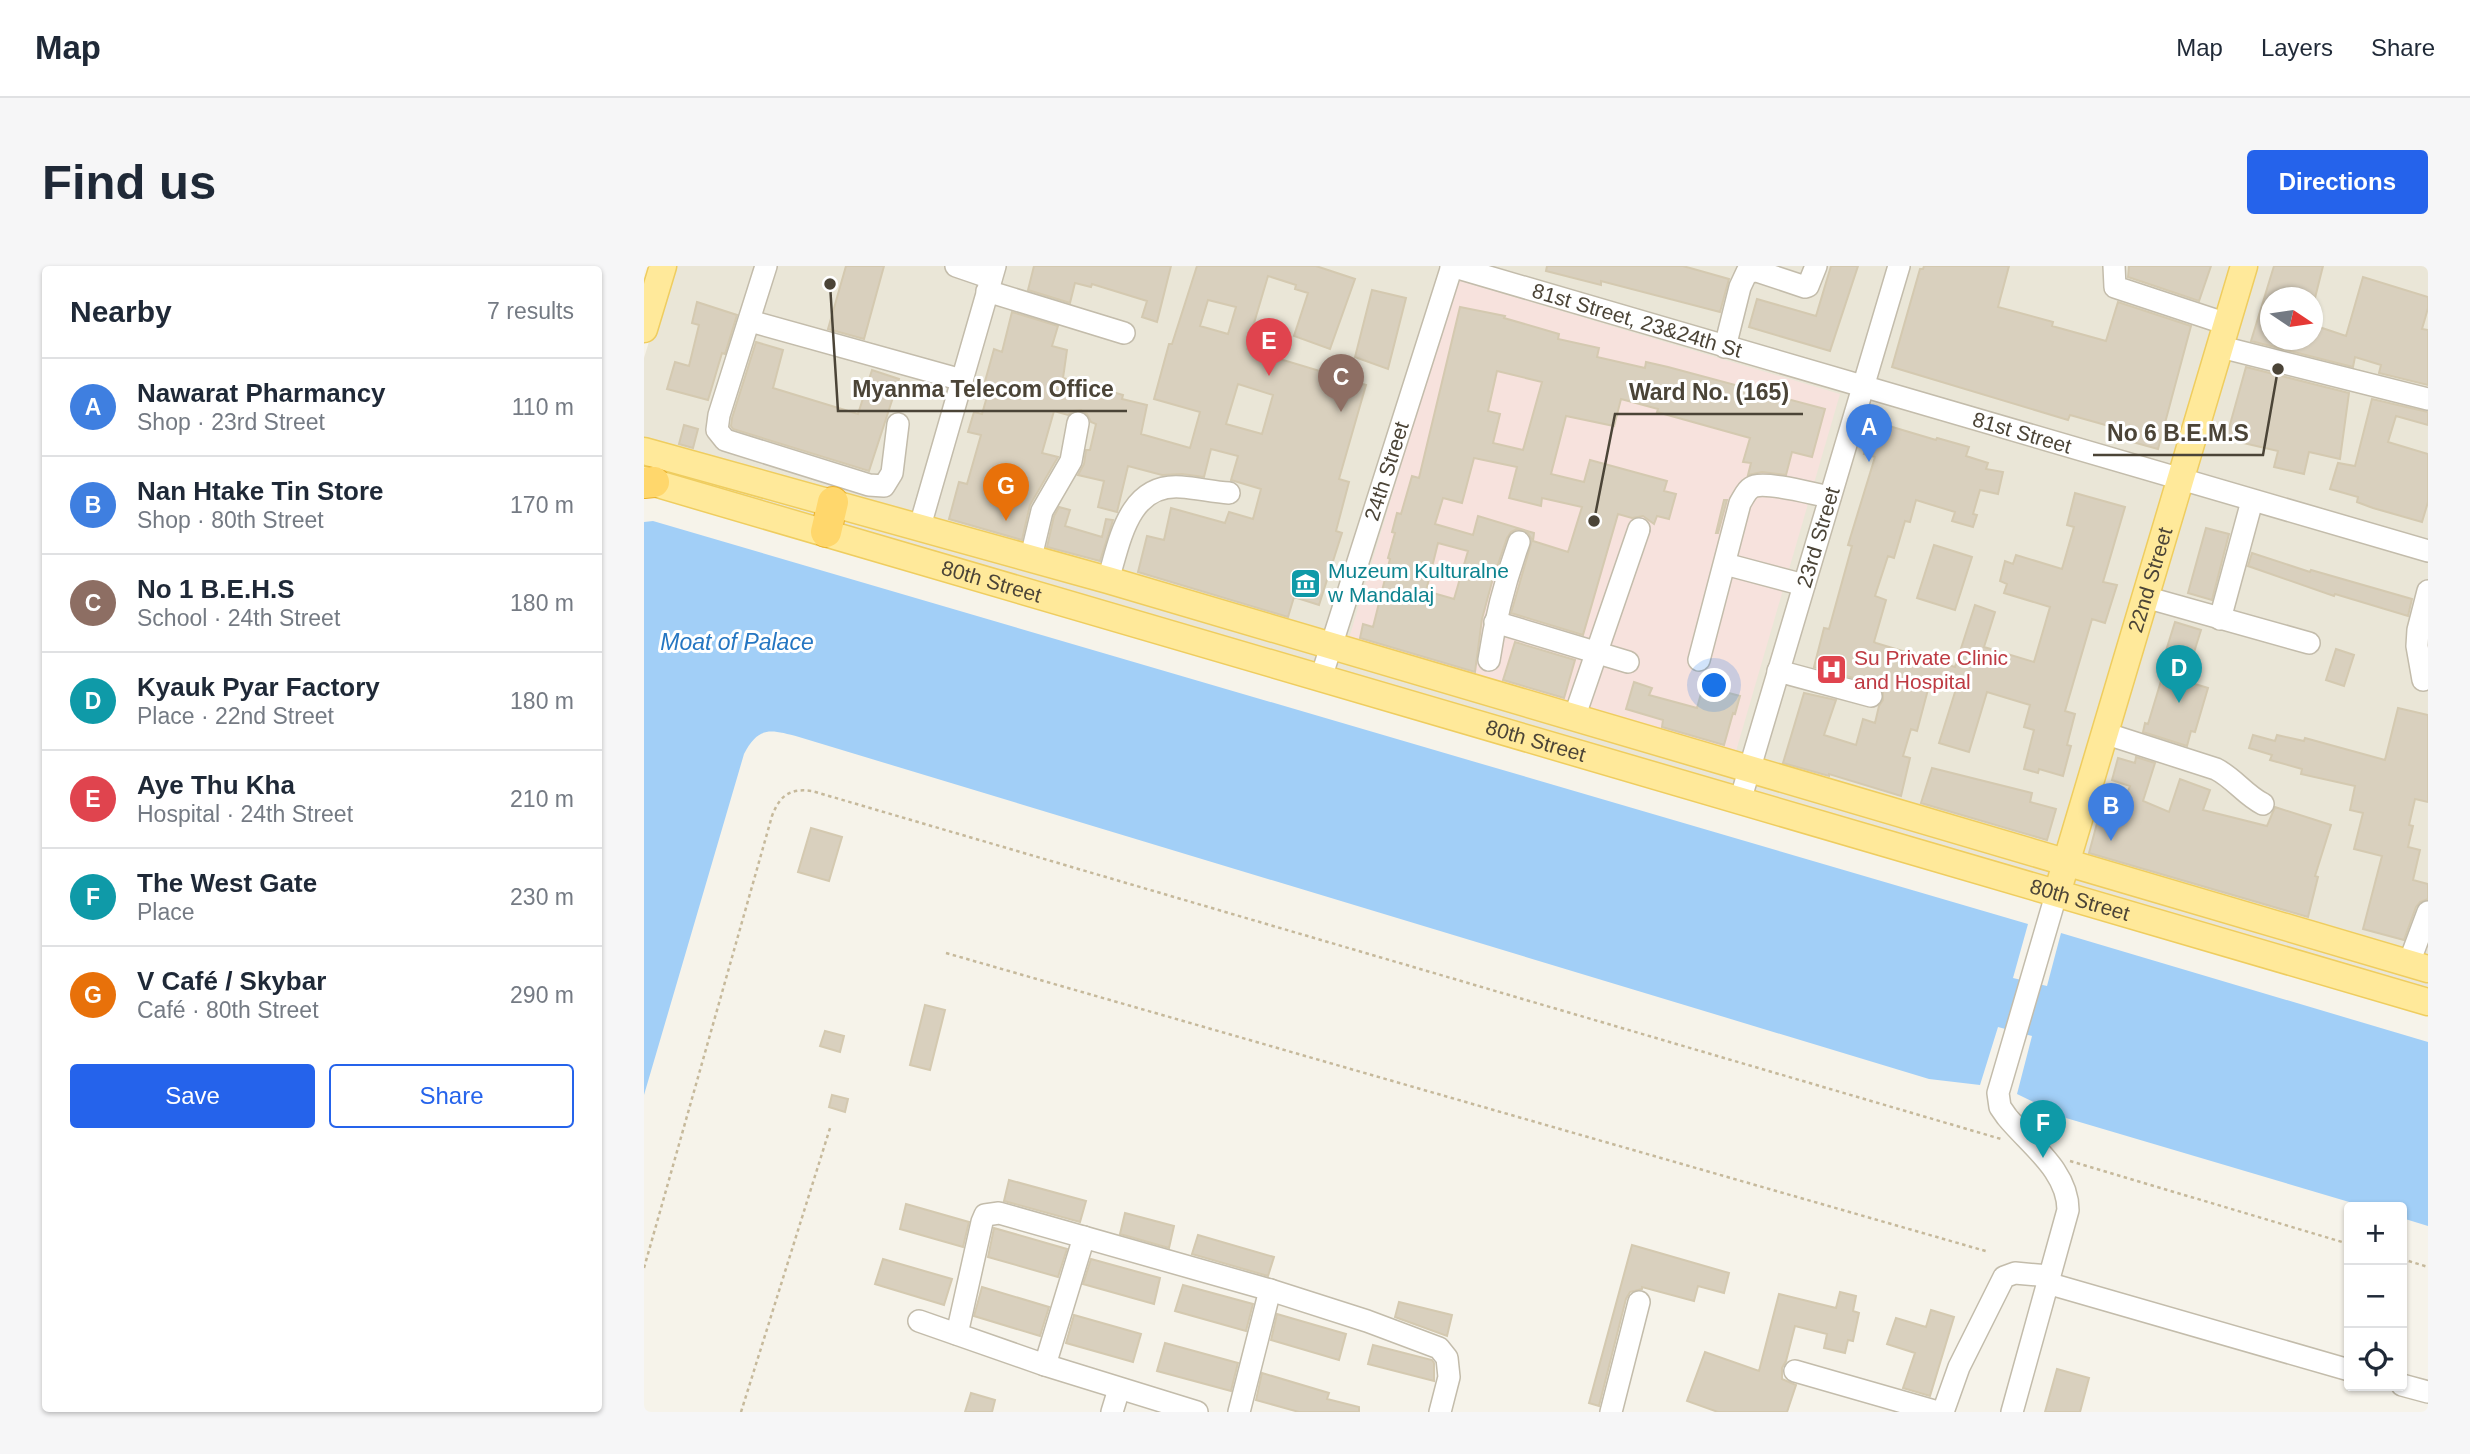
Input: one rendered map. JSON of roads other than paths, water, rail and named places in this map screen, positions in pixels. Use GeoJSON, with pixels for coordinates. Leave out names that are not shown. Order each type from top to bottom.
{"type":"FeatureCollection","features":[{"type":"Feature","properties":{"kind":"highway"},"geometry":{"type":"LineString","coordinates":[[826,532],[833,502]]}},
{"type":"Feature","properties":{"kind":"main road"},"geometry":{"type":"LineString","coordinates":[[644,329],[663,266]]}},
{"type":"Feature","properties":{"kind":"main road","name":"22nd Street"},"geometry":{"type":"LineString","coordinates":[[2056,895],[2182,481],[2244,266]]}},
{"type":"Feature","properties":{"kind":"main road","name":"80th Street"},"geometry":{"type":"LineString","coordinates":[[644,451],[1108,579],[2418,966]]}},
{"type":"Feature","properties":{"kind":"main road","name":"80th Street"},"geometry":{"type":"LineString","coordinates":[[648,481],[2428,1002]]}},
{"type":"Feature","properties":{"kind":"street"},"geometry":{"type":"LineString","coordinates":[[766,266],[719,415],[717,430],[725,440],[869,485],[884,486],[892,473],[898,424]]}},
{"type":"Feature","properties":{"kind":"street"},"geometry":{"type":"LineString","coordinates":[[956,266],[1124,333]]}},
{"type":"Feature","properties":{"kind":"street","name":"81st Street, 23&24th St"},"geometry":{"type":"LineString","coordinates":[[1451,266],[1862,385]]}},
{"type":"Feature","properties":{"kind":"street","name":"24th Street"},"geometry":{"type":"LineString","coordinates":[[1321,677],[1451,266]]}},
{"type":"Feature","properties":{"kind":"street"},"geometry":{"type":"LineString","coordinates":[[1725,347],[1740,286],[1747,272],[1757,271],[1805,287],[1812,279],[1816,266]]}},
{"type":"Feature","properties":{"kind":"street","name":"23rd Street"},"geometry":{"type":"LineString","coordinates":[[1740,801],[1899,266]]}},
{"type":"Feature","properties":{"kind":"street"},"geometry":{"type":"LineString","coordinates":[[2114,266],[2115,287],[2224,335],[2428,399]]}},
{"type":"Feature","properties":{"kind":"street"},"geometry":{"type":"LineString","coordinates":[[919,526],[991,278]]}},
{"type":"Feature","properties":{"kind":"street"},"geometry":{"type":"LineString","coordinates":[[750,321],[962,380]]}},
{"type":"Feature","properties":{"kind":"street","name":"81st Street"},"geometry":{"type":"LineString","coordinates":[[1862,385],[2182,481],[2427,547]]}},
{"type":"Feature","properties":{"kind":"street"},"geometry":{"type":"LineString","coordinates":[[1031,557],[1042,512],[1071,461],[1078,423]]}},
{"type":"Feature","properties":{"kind":"street"},"geometry":{"type":"LineString","coordinates":[[1699,660],[1740,503],[1747,491],[1755,486],[1771,487],[1830,497]]}},
{"type":"Feature","properties":{"kind":"street"},"geometry":{"type":"LineString","coordinates":[[1108,579],[1131,510],[1139,502],[1160,488],[1180,487],[1230,494]]}},
{"type":"Feature","properties":{"kind":"street"},"geometry":{"type":"LineString","coordinates":[[2220,619],[2252,501]]}},
{"type":"Feature","properties":{"kind":"street"},"geometry":{"type":"LineString","coordinates":[[1574,718],[1639,529]]}},
{"type":"Feature","properties":{"kind":"street"},"geometry":{"type":"LineString","coordinates":[[1489,660],[1504,581],[1519,542]]}},
{"type":"Feature","properties":{"kind":"street"},"geometry":{"type":"LineString","coordinates":[[1725,564],[1804,585]]}},
{"type":"Feature","properties":{"kind":"street"},"geometry":{"type":"LineString","coordinates":[[2423,680],[2417,646],[2418,629],[2428,591]]}},
{"type":"Feature","properties":{"kind":"street"},"geometry":{"type":"LineString","coordinates":[[2146,597],[2309,643]]}},
{"type":"Feature","properties":{"kind":"street"},"geometry":{"type":"LineString","coordinates":[[1495,622],[1628,662]]}},
{"type":"Feature","properties":{"kind":"street"},"geometry":{"type":"LineString","coordinates":[[1778,671],[1871,696]]}},
{"type":"Feature","properties":{"kind":"street"},"geometry":{"type":"LineString","coordinates":[[2104,733],[2216,769],[2263,804]]}},
{"type":"Feature","properties":{"kind":"street"},"geometry":{"type":"LineString","coordinates":[[2012,1412],[2068,1210],[2068,1199],[2066,1188],[2058,1176],[2007,1118],[2000,1107],[1998,1093],[2056,895]]}},
{"type":"Feature","properties":{"kind":"street"},"geometry":{"type":"LineString","coordinates":[[2418,966],[2428,912]]}},
{"type":"Feature","properties":{"kind":"street"},"geometry":{"type":"LineString","coordinates":[[957,1334],[985,1215],[999,1213],[1270,1290],[1367,1321],[1439,1348],[1447,1358],[1449,1377],[1440,1412]]}},
{"type":"Feature","properties":{"kind":"street"},"geometry":{"type":"LineString","coordinates":[[1045,1365],[1084,1237]]}},
{"type":"Feature","properties":{"kind":"street"},"geometry":{"type":"LineString","coordinates":[[1795,1371],[1941,1412],[1959,1367],[2004,1277],[2015,1273],[2048,1280],[2344,1369]]}},
{"type":"Feature","properties":{"kind":"street"},"geometry":{"type":"LineString","coordinates":[[1239,1412],[1270,1290]]}},
{"type":"Feature","properties":{"kind":"street"},"geometry":{"type":"LineString","coordinates":[[1611,1412],[1639,1302]]}},
{"type":"Feature","properties":{"kind":"street"},"geometry":{"type":"LineString","coordinates":[[919,1321],[1045,1365],[1197,1412]]}},
{"type":"Feature","properties":{"kind":"street"},"geometry":{"type":"LineString","coordinates":[[2407,1386],[2428,1392]]}},
{"type":"Feature","properties":{"kind":"street"},"geometry":{"type":"LineString","coordinates":[[1112,1412],[1119,1389]]}},
{"type":"Feature","properties":{"kind":"water","name":"Moat of Palace"},"geometry":{"type":"Polygon","coordinates":[[[653,521],[2028,924],[2013,978],[2047,986],[2061,933],[2428,1042],[2428,1226],[2407,1220],[2407,1202],[2349,1202],[2066,1118],[2017,1094],[2032,1036],[1998,1027],[1980,1085],[1929,1079],[799,737],[773,732],[755,738],[744,754],[644,1095],[644,522],[653,521]]]}},
{"type":"Feature","properties":{"kind":"place","name":"Myanma Telecom Office"},"geometry":{"type":"Point","coordinates":[830,284]}},
{"type":"Feature","properties":{"kind":"place","name":"No 6 B.E.M.S"},"geometry":{"type":"Point","coordinates":[2278,369]}},
{"type":"Feature","properties":{"kind":"place","name":"Aye Thu Kha"},"geometry":{"type":"Point","coordinates":[1269,376]}},
{"type":"Feature","properties":{"kind":"place","name":"No 1 B.E.H.S"},"geometry":{"type":"Point","coordinates":[1341,412]}},
{"type":"Feature","properties":{"kind":"place","name":"Nawarat Pharmancy"},"geometry":{"type":"Point","coordinates":[1869,462]}},
{"type":"Feature","properties":{"kind":"place","name":"V Café / Skybar"},"geometry":{"type":"Point","coordinates":[1006,521]}},
{"type":"Feature","properties":{"kind":"place","name":"Ward No. (165)"},"geometry":{"type":"Point","coordinates":[1594,521]}},
{"type":"Feature","properties":{"kind":"place","name":"Muzeum Kulturalne w Mandalaj"},"geometry":{"type":"Point","coordinates":[1305,583]}},
{"type":"Feature","properties":{"kind":"place","name":"Su Private Clinic and Hospital"},"geometry":{"type":"Point","coordinates":[1831,670]}},
{"type":"Feature","properties":{"kind":"place","name":"Kyauk Pyar Factory"},"geometry":{"type":"Point","coordinates":[2179,703]}},
{"type":"Feature","properties":{"kind":"place","name":"Nan Htake Tin Store"},"geometry":{"type":"Point","coordinates":[2111,841]}},
{"type":"Feature","properties":{"kind":"place","name":"The West Gate"},"geometry":{"type":"Point","coordinates":[2043,1158]}}]}
